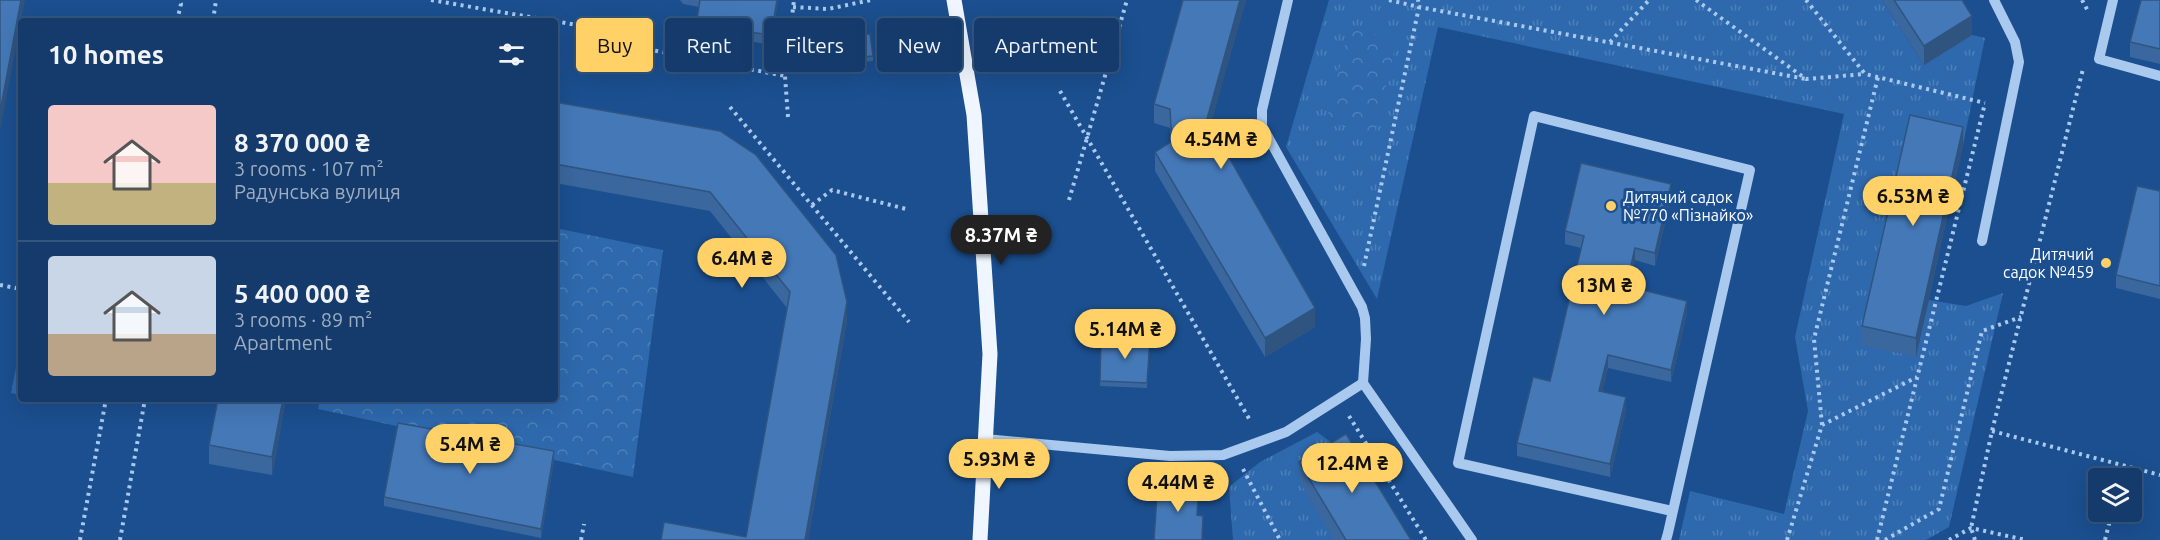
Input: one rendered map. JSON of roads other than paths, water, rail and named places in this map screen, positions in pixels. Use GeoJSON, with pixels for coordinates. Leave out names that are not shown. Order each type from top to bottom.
{"type":"FeatureCollection","features":[{"type":"Feature","properties":{"kind":"main road"},"geometry":{"type":"LineString","coordinates":[[954,0],[974,115],[990,354],[980,540]]}},
{"type":"Feature","properties":{"kind":"lane"},"geometry":{"type":"LineString","coordinates":[[1288,0],[1262,110],[1262,126],[1357,299],[1365,318],[1363,383],[1472,540]]}},
{"type":"Feature","properties":{"kind":"lane"},"geometry":{"type":"LineString","coordinates":[[1982,241],[2019,62],[2015,42],[1994,0]]}},
{"type":"Feature","properties":{"kind":"lane"},"geometry":{"type":"LineString","coordinates":[[2113,0],[2099,58],[2160,76]]}},
{"type":"Feature","properties":{"kind":"lane"},"geometry":{"type":"LineString","coordinates":[[1666,540],[1750,170],[1534,116],[1458,463],[1672,511]]}},
{"type":"Feature","properties":{"kind":"lane"},"geometry":{"type":"LineString","coordinates":[[985,439],[1170,456],[1223,455],[1286,432],[1363,383]]}},
{"type":"Feature","properties":{"kind":"place","name":"Дитячий садок №770 «Пізнайко»"},"geometry":{"type":"Point","coordinates":[1611,206]}},
{"type":"Feature","properties":{"kind":"place","name":"Дитячий садок №459"},"geometry":{"type":"Point","coordinates":[2106,263]}}]}
